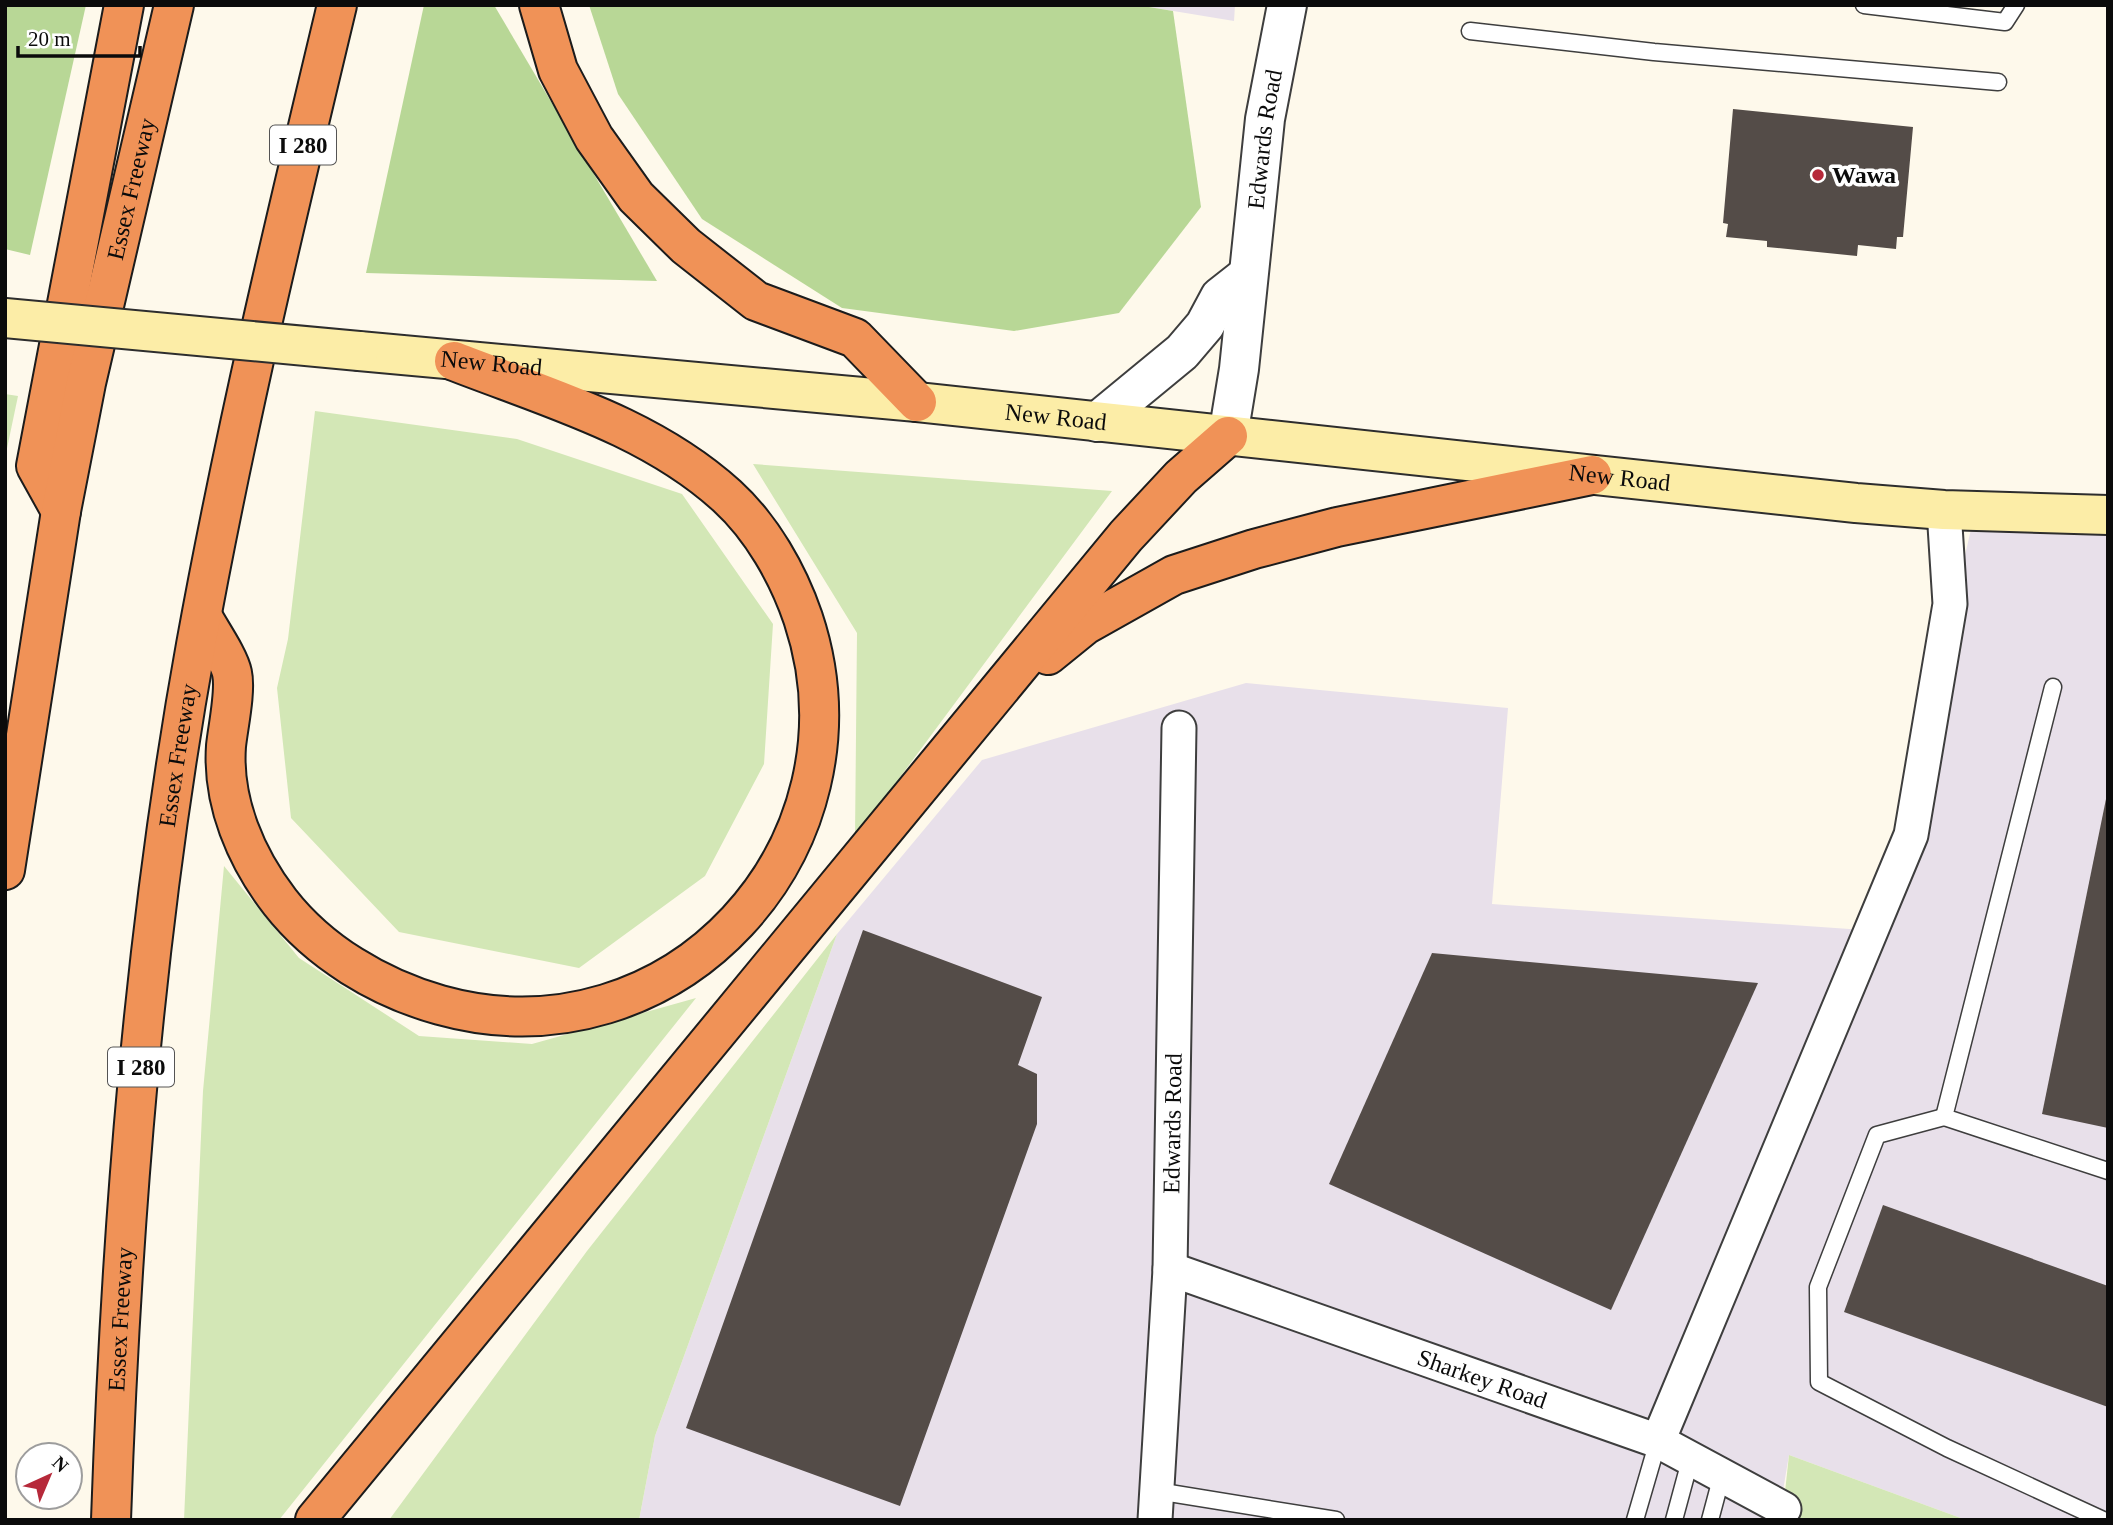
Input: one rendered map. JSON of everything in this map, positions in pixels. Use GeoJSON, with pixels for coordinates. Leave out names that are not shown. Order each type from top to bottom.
{"type":"FeatureCollection","features":[{"type":"Feature","properties":{"kind":"highway"},"geometry":{"type":"LineString","coordinates":[[61,511],[36,466],[124,5]]}},
{"type":"Feature","properties":{"kind":"highway","name":"Essex Freeway"},"geometry":{"type":"LineString","coordinates":[[5,870],[61,511],[86,383],[174,5]]}},
{"type":"Feature","properties":{"kind":"highway","name":"Essex Freeway"},"geometry":{"type":"LineString","coordinates":[[111,1520],[125,1230],[165,858],[202,617],[244,397],[337,5]]}},
{"type":"Feature","properties":{"kind":"highway"},"geometry":{"type":"LineString","coordinates":[[539,5],[558,70],[594,138],[636,197],[686,246],[756,301],[855,338],[917,402]]}},
{"type":"Feature","properties":{"kind":"highway"},"geometry":{"type":"LineString","coordinates":[[202,617],[232,673],[225,757],[234,814],[249,858],[282,905],[323,944],[360,972],[412,997],[472,1014],[522,1017],[569,1012],[613,1001],[659,983],[709,948],[754,905],[782,865],[806,808],[817,747],[819,698],[813,648],[793,589],[768,546],[729,498],[689,466],[629,428],[454,361]]}},
{"type":"Feature","properties":{"kind":"highway"},"geometry":{"type":"LineString","coordinates":[[315,1520],[1126,536],[1181,477],[1228,436]]}},
{"type":"Feature","properties":{"kind":"highway"},"geometry":{"type":"LineString","coordinates":[[969,727],[1024,674],[1085,625],[1174,575],[1254,549],[1337,527],[1592,475]]}},
{"type":"Feature","properties":{"kind":"main road","name":"New Road"},"geometry":{"type":"LineString","coordinates":[[5,318],[917,402],[1944,510],[2108,514]]}},
{"type":"Feature","properties":{"kind":"street","name":"Edwards Road"},"geometry":{"type":"LineString","coordinates":[[1228,436],[1265,120],[1287,5]]}},
{"type":"Feature","properties":{"kind":"street"},"geometry":{"type":"LineString","coordinates":[[1097,422],[1182,352],[1205,325],[1220,297],[1248,275]]}},
{"type":"Feature","properties":{"kind":"street"},"geometry":{"type":"LineString","coordinates":[[1658,1441],[1911,835],[1950,604],[1944,510]]}},
{"type":"Feature","properties":{"kind":"street","name":"Edwards Road"},"geometry":{"type":"LineString","coordinates":[[1156,1505],[1170,1269],[1179,728]]}},
{"type":"Feature","properties":{"kind":"street","name":"Sharkey Road"},"geometry":{"type":"LineString","coordinates":[[1170,1269],[1658,1441],[1784,1509]]}},
{"type":"Feature","properties":{"kind":"lane"},"geometry":{"type":"LineString","coordinates":[[1864,5],[2006,22],[2016,5]]}},
{"type":"Feature","properties":{"kind":"lane"},"geometry":{"type":"LineString","coordinates":[[1470,32],[1998,82]]}},
{"type":"Feature","properties":{"kind":"lane"},"geometry":{"type":"LineString","coordinates":[[1944,1117],[2053,687]]}},
{"type":"Feature","properties":{"kind":"lane"},"geometry":{"type":"LineString","coordinates":[[2103,1520],[1947,1448],[1819,1382],[1818,1287],[1877,1135],[1944,1117],[2108,1171]]}},
{"type":"Feature","properties":{"kind":"lane"},"geometry":{"type":"LineString","coordinates":[[1635,1520],[1658,1441]]}},
{"type":"Feature","properties":{"kind":"lane"},"geometry":{"type":"LineString","coordinates":[[1674,1520],[1691,1457]]}},
{"type":"Feature","properties":{"kind":"lane"},"geometry":{"type":"LineString","coordinates":[[1710,1520],[1722,1475]]}},
{"type":"Feature","properties":{"kind":"lane"},"geometry":{"type":"LineString","coordinates":[[1156,1505],[1336,1520]]}},
{"type":"Feature","properties":{"kind":"shaded area"},"geometry":{"type":"Polygon","coordinates":[[[1137,5],[1235,5],[1234,21],[1137,5]]]}},
{"type":"Feature","properties":{"kind":"shaded area"},"geometry":{"type":"Polygon","coordinates":[[[1975,512],[2108,516],[2108,1520],[1966,1520],[1789,1455],[1778,1520],[639,1520],[655,1436],[837,934],[982,760],[1246,683],[1508,708],[1492,904],[1878,931],[1975,512]]]}},
{"type":"Feature","properties":{"kind":"green space"},"geometry":{"type":"Polygon","coordinates":[[[5,5],[86,5],[30,255],[5,249],[5,5]]]}},
{"type":"Feature","properties":{"kind":"green space"},"geometry":{"type":"Polygon","coordinates":[[[424,5],[494,5],[657,281],[366,273],[424,5]]]}},
{"type":"Feature","properties":{"kind":"green space"},"geometry":{"type":"Polygon","coordinates":[[[589,5],[1137,5],[1173,11],[1201,207],[1119,313],[1014,331],[842,308],[702,219],[618,94],[589,5]]]}},
{"type":"Feature","properties":{"kind":"green space"},"geometry":{"type":"Polygon","coordinates":[[[5,394],[18,396],[5,458],[5,394]]]}},
{"type":"Feature","properties":{"kind":"green space"},"geometry":{"type":"Polygon","coordinates":[[[315,411],[517,439],[682,494],[773,624],[764,764],[705,876],[579,968],[399,932],[291,818],[277,688],[288,639],[315,411]]]}},
{"type":"Feature","properties":{"kind":"green space"},"geometry":{"type":"Polygon","coordinates":[[[753,464],[1112,491],[855,838],[857,633],[753,464]]]}},
{"type":"Feature","properties":{"kind":"green space"},"geometry":{"type":"Polygon","coordinates":[[[224,866],[299,958],[419,1036],[532,1044],[696,998],[279,1520],[184,1520],[203,1091],[224,866]]]}},
{"type":"Feature","properties":{"kind":"green space"},"geometry":{"type":"Polygon","coordinates":[[[837,934],[655,1436],[639,1520],[389,1520],[587,1251],[837,934]]]}},
{"type":"Feature","properties":{"kind":"green space"},"geometry":{"type":"Polygon","coordinates":[[[1789,1455],[1966,1520],[1782,1520],[1789,1455]]]}},
{"type":"Feature","properties":{"kind":"building","name":"Wawa"},"geometry":{"type":"Polygon","coordinates":[[[1733,109],[1913,127],[1903,237],[1897,237],[1896,249],[1858,245],[1857,256],[1767,247],[1767,241],[1726,237],[1728,224],[1723,223],[1733,109]]]}},
{"type":"Feature","properties":{"kind":"building"},"geometry":{"type":"Polygon","coordinates":[[[2108,795],[2108,1128],[2042,1114],[2108,795]]]}},
{"type":"Feature","properties":{"kind":"building"},"geometry":{"type":"Polygon","coordinates":[[[863,930],[1042,997],[1018,1065],[1037,1074],[1037,1124],[900,1506],[686,1428],[863,930]]]}},
{"type":"Feature","properties":{"kind":"building"},"geometry":{"type":"Polygon","coordinates":[[[1432,953],[1758,983],[1611,1310],[1329,1184],[1432,953]]]}},
{"type":"Feature","properties":{"kind":"building"},"geometry":{"type":"Polygon","coordinates":[[[1883,1205],[2108,1286],[2108,1407],[1844,1312],[1883,1205]]]}},
{"type":"Feature","properties":{"kind":"place","name":"Wawa"},"geometry":{"type":"Point","coordinates":[1818,175]}}]}
